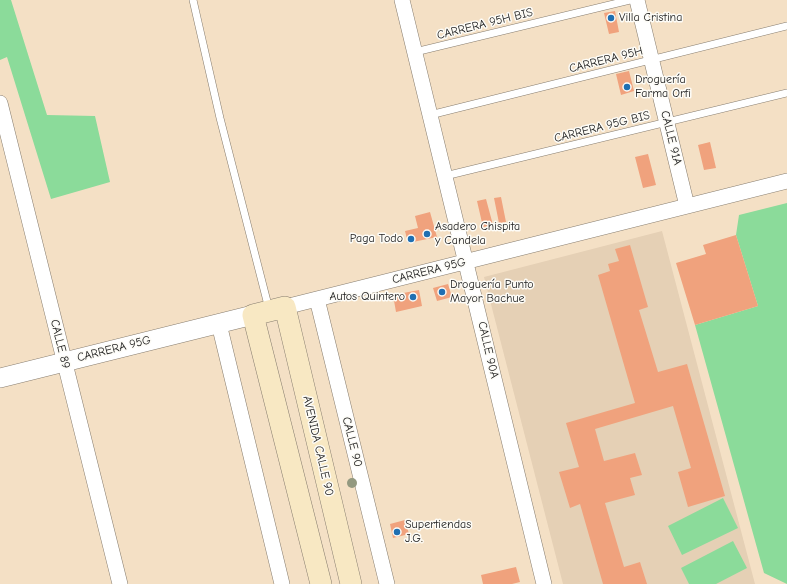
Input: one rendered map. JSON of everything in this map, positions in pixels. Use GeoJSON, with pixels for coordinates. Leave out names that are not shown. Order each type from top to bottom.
{"type":"FeatureCollection","features":[{"type":"Feature","properties":{"kind":"main road"},"geometry":{"type":"LineString","coordinates":[[270,311],[321,584]]}},
{"type":"Feature","properties":{"kind":"main road","name":"AVENIDA CALLE 90"},"geometry":{"type":"LineString","coordinates":[[270,311],[351,584]]}},
{"type":"Feature","properties":{"kind":"street","name":"CALLE 90A"},"geometry":{"type":"LineString","coordinates":[[402,0],[544,584]]}},
{"type":"Feature","properties":{"kind":"street","name":"CALLE 91A"},"geometry":{"type":"LineString","coordinates":[[637,0],[687,206]]}},
{"type":"Feature","properties":{"kind":"street","name":"CALLE 89"},"geometry":{"type":"LineString","coordinates":[[0,103],[120,584]]}},
{"type":"Feature","properties":{"kind":"street","name":"CARRERA 95G"},"geometry":{"type":"LineString","coordinates":[[0,378],[787,181]]}},
{"type":"Feature","properties":{"kind":"street","name":"CALLE 90"},"geometry":{"type":"LineString","coordinates":[[317,299],[388,584]]}},
{"type":"Feature","properties":{"kind":"street"},"geometry":{"type":"LineString","coordinates":[[219,324],[282,584]]}},
{"type":"Feature","properties":{"kind":"lane"},"geometry":{"type":"LineString","coordinates":[[193,0],[220,118],[270,311]]}},
{"type":"Feature","properties":{"kind":"lane","name":"CARRERA 95H BIS"},"geometry":{"type":"LineString","coordinates":[[415,52],[630,0]]}},
{"type":"Feature","properties":{"kind":"lane","name":"CARRERA 95H"},"geometry":{"type":"LineString","coordinates":[[430,115],[787,26]]}},
{"type":"Feature","properties":{"kind":"lane","name":"CARRERA 95G BIS"},"geometry":{"type":"LineString","coordinates":[[446,176],[787,93]]}},
{"type":"Feature","properties":{"kind":"shaded area"},"geometry":{"type":"Polygon","coordinates":[[[662,231],[755,584],[563,584],[484,277],[662,231]]]}},
{"type":"Feature","properties":{"kind":"green space"},"geometry":{"type":"Polygon","coordinates":[[[0,0],[11,0],[47,115],[95,116],[110,182],[51,199],[7,57],[0,60],[0,0]]]}},
{"type":"Feature","properties":{"kind":"green space"},"geometry":{"type":"Polygon","coordinates":[[[787,203],[787,584],[764,573],[695,325],[758,306],[736,235],[739,215],[787,203]]]}},
{"type":"Feature","properties":{"kind":"green space"},"geometry":{"type":"Polygon","coordinates":[[[723,498],[738,528],[682,555],[668,526],[723,498]]]}},
{"type":"Feature","properties":{"kind":"green space"},"geometry":{"type":"Polygon","coordinates":[[[733,541],[747,568],[716,584],[689,584],[681,568],[733,541]]]}},
{"type":"Feature","properties":{"kind":"building"},"geometry":{"type":"Polygon","coordinates":[[[615,11],[619,32],[609,34],[604,13],[615,11]]]}},
{"type":"Feature","properties":{"kind":"building"},"geometry":{"type":"Polygon","coordinates":[[[629,71],[634,91],[621,95],[616,74],[629,71]]]}},
{"type":"Feature","properties":{"kind":"building"},"geometry":{"type":"Polygon","coordinates":[[[710,142],[716,168],[704,170],[698,145],[710,142]]]}},
{"type":"Feature","properties":{"kind":"building"},"geometry":{"type":"Polygon","coordinates":[[[648,154],[656,185],[643,188],[635,157],[648,154]]]}},
{"type":"Feature","properties":{"kind":"building"},"geometry":{"type":"Polygon","coordinates":[[[501,197],[506,222],[499,223],[494,198],[501,197]]]}},
{"type":"Feature","properties":{"kind":"building"},"geometry":{"type":"Polygon","coordinates":[[[486,199],[493,225],[483,227],[477,201],[486,199]]]}},
{"type":"Feature","properties":{"kind":"building"},"geometry":{"type":"Polygon","coordinates":[[[430,212],[437,237],[408,243],[405,231],[418,228],[415,216],[430,212]]]}},
{"type":"Feature","properties":{"kind":"building"},"geometry":{"type":"Polygon","coordinates":[[[736,235],[758,306],[695,325],[676,263],[706,254],[703,245],[736,235]]]}},
{"type":"Feature","properties":{"kind":"building"},"geometry":{"type":"Polygon","coordinates":[[[630,245],[648,307],[639,310],[658,372],[687,364],[725,496],[688,507],[678,472],[691,468],[673,406],[595,429],[604,461],[635,453],[642,475],[630,478],[635,495],[605,503],[624,567],[640,562],[647,584],[603,584],[580,504],[570,508],[559,472],[579,467],[566,423],[635,403],[598,275],[610,271],[608,264],[619,261],[615,249],[630,245]]]}},
{"type":"Feature","properties":{"kind":"building"},"geometry":{"type":"Polygon","coordinates":[[[448,284],[452,297],[437,301],[433,288],[448,284]]]}},
{"type":"Feature","properties":{"kind":"building"},"geometry":{"type":"Polygon","coordinates":[[[419,290],[422,306],[396,312],[393,295],[419,290]]]}},
{"type":"Feature","properties":{"kind":"building"},"geometry":{"type":"Polygon","coordinates":[[[405,520],[409,534],[393,538],[390,524],[405,520]]]}},
{"type":"Feature","properties":{"kind":"building"},"geometry":{"type":"Polygon","coordinates":[[[516,567],[520,582],[512,584],[483,584],[481,575],[516,567]]]}},
{"type":"Feature","properties":{"kind":"place","name":"Villa Cristina"},"geometry":{"type":"Point","coordinates":[611,18]}},
{"type":"Feature","properties":{"kind":"place","name":"Droguería Farma Orfi"},"geometry":{"type":"Point","coordinates":[627,87]}},
{"type":"Feature","properties":{"kind":"place","name":"Asadero Chispita y Candela"},"geometry":{"type":"Point","coordinates":[427,234]}},
{"type":"Feature","properties":{"kind":"place","name":"Paga Todo"},"geometry":{"type":"Point","coordinates":[411,239]}},
{"type":"Feature","properties":{"kind":"place","name":"Droguería Punto Mayor Bachue"},"geometry":{"type":"Point","coordinates":[442,292]}},
{"type":"Feature","properties":{"kind":"place","name":"Autos Quintero"},"geometry":{"type":"Point","coordinates":[413,297]}},
{"type":"Feature","properties":{"kind":"place","name":"Supertiendas J.G."},"geometry":{"type":"Point","coordinates":[397,532]}}]}
